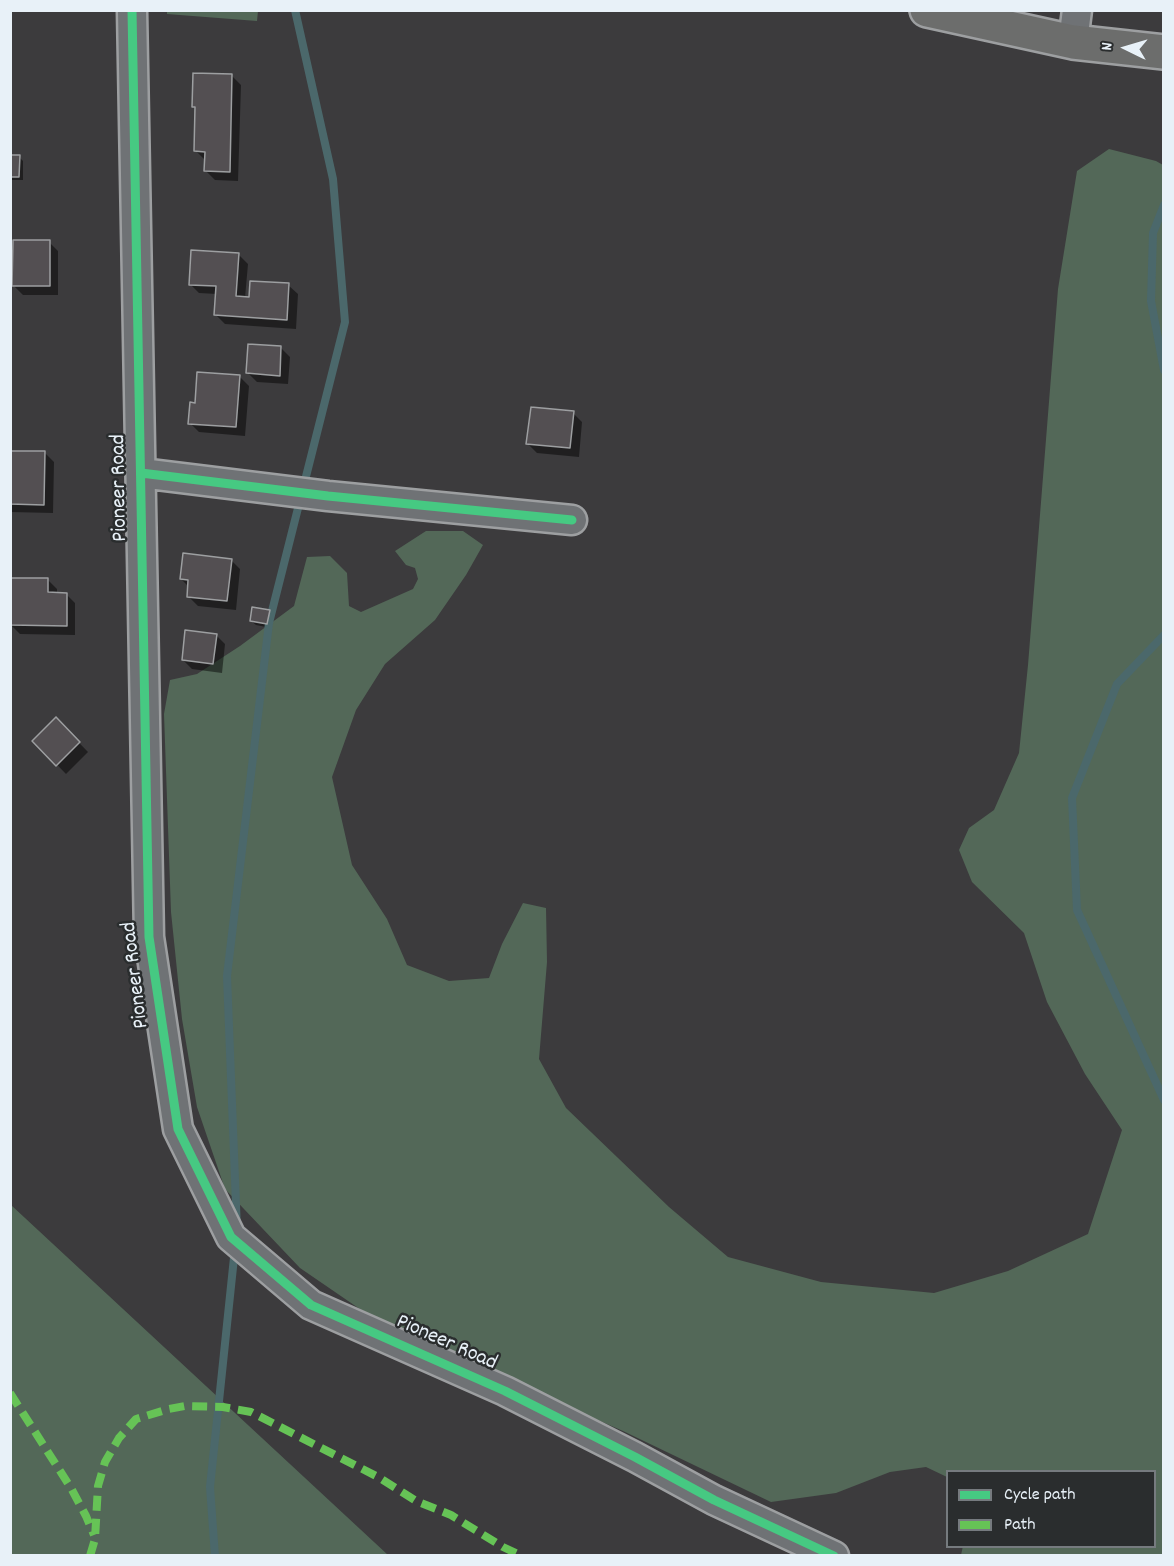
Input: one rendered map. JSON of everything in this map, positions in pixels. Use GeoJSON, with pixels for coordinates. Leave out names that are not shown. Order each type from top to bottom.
{"type":"FeatureCollection","features":[{"type":"Feature","properties":{"kind":"main road"},"geometry":{"type":"LineString","coordinates":[[927,10],[1075,26],[1164,52]]}},
{"type":"Feature","properties":{"kind":"street","name":"Pioneer Road"},"geometry":{"type":"LineString","coordinates":[[132,10],[150,937],[178,1129],[231,1237],[311,1305],[505,1391],[714,1500],[834,1556]]}},
{"type":"Feature","properties":{"kind":"street"},"geometry":{"type":"LineString","coordinates":[[141,474],[328,496],[572,520]]}},
{"type":"Feature","properties":{"kind":"green space"},"geometry":{"type":"Polygon","coordinates":[[[167,10],[258,11],[257,21],[167,14],[167,10]]]}},
{"type":"Feature","properties":{"kind":"green space"},"geometry":{"type":"Polygon","coordinates":[[[1109,149],[1156,161],[1163,165],[1163,1555],[961,1555],[963,1548],[1156,1548],[1156,1470],[946,1470],[946,1477],[926,1467],[890,1472],[836,1493],[771,1502],[623,1431],[389,1329],[300,1268],[225,1189],[197,1107],[182,1019],[171,912],[164,714],[170,680],[197,674],[294,606],[307,557],[330,556],[347,573],[349,606],[361,612],[413,589],[418,579],[415,568],[406,565],[395,551],[426,531],[463,531],[483,545],[466,575],[435,620],[385,664],[356,710],[332,777],[352,865],[387,919],[407,965],[449,981],[489,978],[502,944],[523,903],[546,908],[547,962],[539,1059],[566,1108],[669,1207],[728,1257],[821,1282],[934,1293],[1008,1271],[1088,1234],[1122,1130],[1085,1074],[1047,1002],[1024,933],[972,882],[959,850],[969,828],[994,810],[1019,753],[1058,289],[1077,171],[1109,149]]]}},
{"type":"Feature","properties":{"kind":"green space"},"geometry":{"type":"Polygon","coordinates":[[[11,1205],[388,1555],[11,1555],[11,1205]]]}},
{"type":"Feature","properties":{"kind":"building"},"geometry":{"type":"Polygon","coordinates":[[[193,73],[232,74],[230,172],[204,171],[205,152],[194,151],[193,73]]]}},
{"type":"Feature","properties":{"kind":"building"},"geometry":{"type":"Polygon","coordinates":[[[10,155],[20,155],[19,177],[10,177],[10,155]]]}},
{"type":"Feature","properties":{"kind":"building"},"geometry":{"type":"Polygon","coordinates":[[[13,240],[50,240],[50,286],[12,286],[13,240]]]}},
{"type":"Feature","properties":{"kind":"building"},"geometry":{"type":"Polygon","coordinates":[[[191,250],[239,253],[236,296],[249,297],[250,281],[289,283],[287,320],[214,315],[216,286],[189,285],[191,250]]]}},
{"type":"Feature","properties":{"kind":"building"},"geometry":{"type":"Polygon","coordinates":[[[248,344],[281,346],[280,376],[246,373],[248,344]]]}},
{"type":"Feature","properties":{"kind":"building"},"geometry":{"type":"Polygon","coordinates":[[[197,372],[240,375],[236,427],[188,424],[190,402],[195,403],[197,372]]]}},
{"type":"Feature","properties":{"kind":"building"},"geometry":{"type":"Polygon","coordinates":[[[531,407],[574,411],[570,448],[526,444],[531,407]]]}},
{"type":"Feature","properties":{"kind":"building"},"geometry":{"type":"Polygon","coordinates":[[[10,451],[45,451],[44,505],[10,504],[10,451]]]}},
{"type":"Feature","properties":{"kind":"building"},"geometry":{"type":"Polygon","coordinates":[[[183,553],[232,559],[227,601],[187,597],[188,580],[180,579],[183,553]]]}},
{"type":"Feature","properties":{"kind":"building"},"geometry":{"type":"Polygon","coordinates":[[[10,578],[48,578],[48,592],[67,593],[67,626],[10,625],[10,578]]]}},
{"type":"Feature","properties":{"kind":"building"},"geometry":{"type":"Polygon","coordinates":[[[252,607],[270,610],[267,624],[250,621],[252,607]]]}},
{"type":"Feature","properties":{"kind":"building"},"geometry":{"type":"Polygon","coordinates":[[[185,630],[217,634],[213,664],[182,660],[185,630]]]}},
{"type":"Feature","properties":{"kind":"building"},"geometry":{"type":"Polygon","coordinates":[[[56,717],[80,742],[56,766],[32,741],[56,717]]]}},
{"type":"Feature","properties":{"kind":"waterway"},"geometry":{"type":"LineString","coordinates":[[237,1230],[227,976],[269,623],[345,322],[333,179],[295,10]]}},
{"type":"Feature","properties":{"kind":"waterway"},"geometry":{"type":"LineString","coordinates":[[1164,205],[1153,233],[1151,301],[1164,370]]}},
{"type":"Feature","properties":{"kind":"waterway"},"geometry":{"type":"LineString","coordinates":[[1164,635],[1117,684],[1072,798],[1077,910],[1164,1100]]}},
{"type":"Feature","properties":{"kind":"waterway"},"geometry":{"type":"LineString","coordinates":[[215,1556],[210,1487],[235,1248]]}},
{"type":"Feature","properties":{"kind":"marked path"},"geometry":{"type":"LineString","coordinates":[[10,1393],[71,1488],[94,1535]]}},
{"type":"Feature","properties":{"kind":"marked path"},"geometry":{"type":"LineString","coordinates":[[90,1556],[95,1539],[98,1486],[105,1462],[119,1438],[136,1419],[185,1406],[223,1407],[251,1412],[380,1478],[416,1501],[451,1515],[522,1556]]}},
{"type":"Feature","properties":{"kind":"cycle path"},"geometry":{"type":"LineString","coordinates":[[132,10],[149,937],[178,1129],[231,1237],[311,1305],[505,1391],[714,1500],[834,1556]]}},
{"type":"Feature","properties":{"kind":"cycle path"},"geometry":{"type":"LineString","coordinates":[[141,473],[328,496],[572,520]]}}]}
